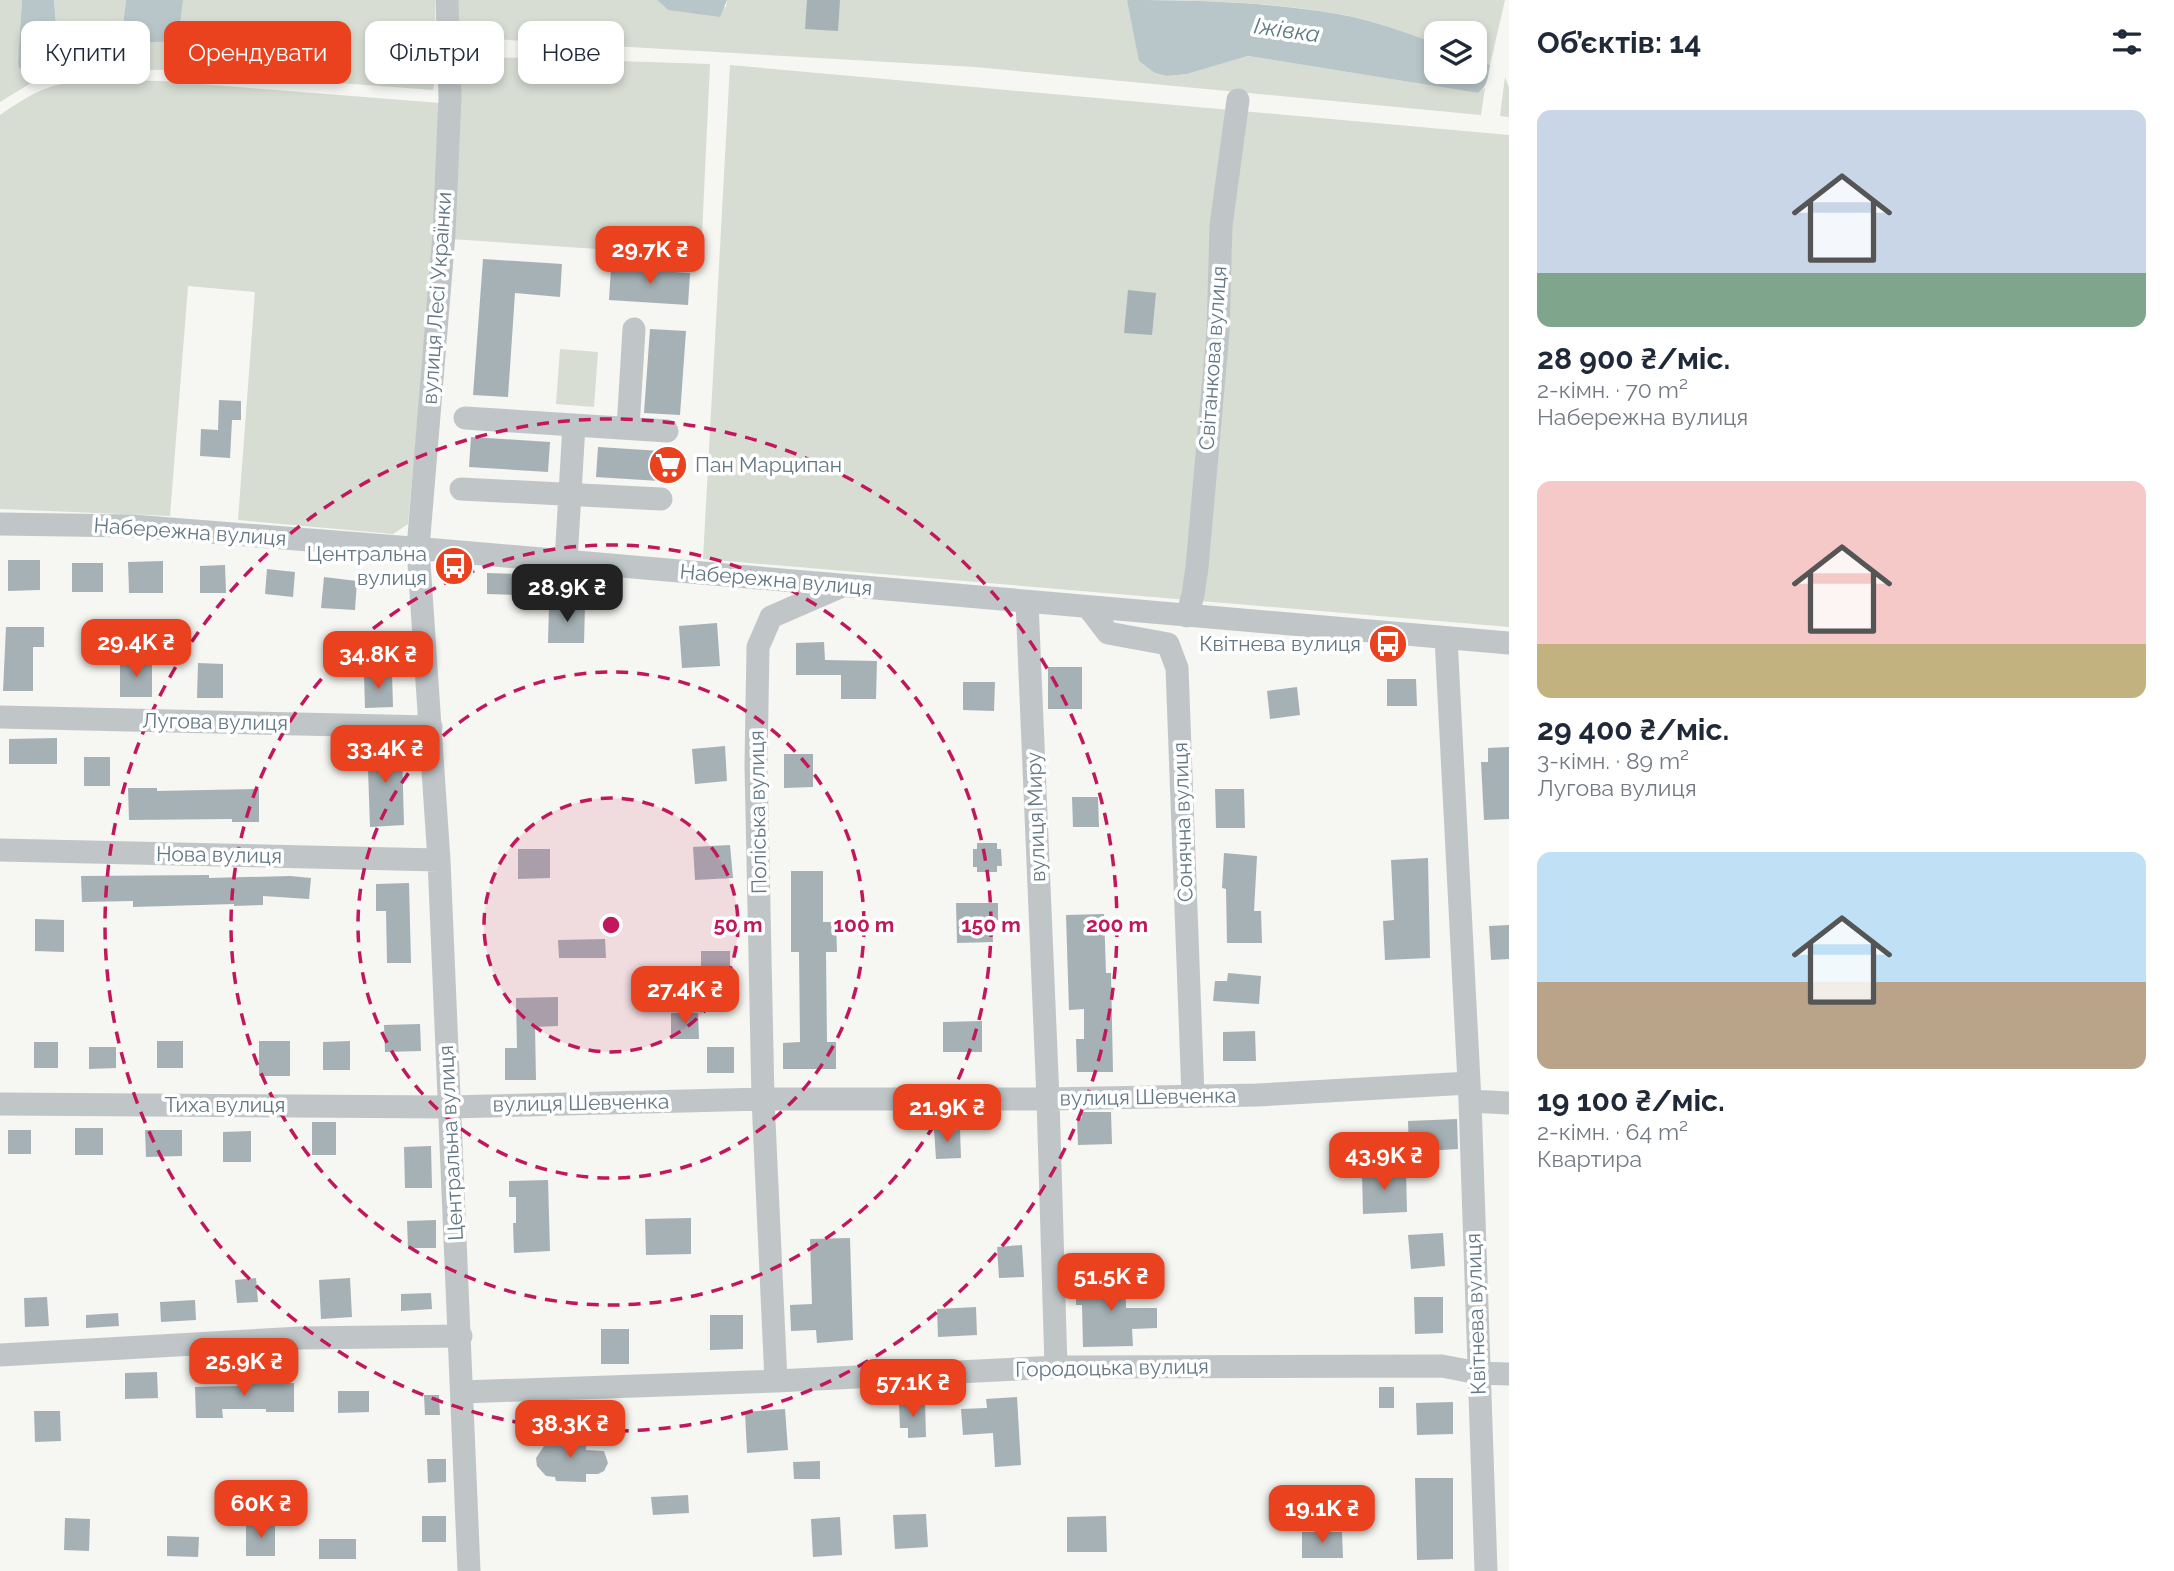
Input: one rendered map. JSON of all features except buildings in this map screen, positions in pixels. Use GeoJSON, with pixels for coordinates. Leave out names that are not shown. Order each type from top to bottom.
{"type":"FeatureCollection","features":[{"type":"Feature","properties":{"kind":"street","name":"вулиця Лесі Українки"},"geometry":{"type":"LineString","coordinates":[[418,548],[444,234],[450,97],[446,0]]}},
{"type":"Feature","properties":{"kind":"street","name":"Світанкова вулиця"},"geometry":{"type":"LineString","coordinates":[[1187,616],[1194,595],[1197,566],[1218,332],[1221,226],[1238,100]]}},
{"type":"Feature","properties":{"kind":"street"},"geometry":{"type":"LineString","coordinates":[[628,428],[634,330]]}},
{"type":"Feature","properties":{"kind":"street"},"geometry":{"type":"LineString","coordinates":[[465,418],[667,431]]}},
{"type":"Feature","properties":{"kind":"street"},"geometry":{"type":"LineString","coordinates":[[566,561],[574,425]]}},
{"type":"Feature","properties":{"kind":"street"},"geometry":{"type":"LineString","coordinates":[[461,489],[661,499]]}},
{"type":"Feature","properties":{"kind":"street","name":"Набережна вулиця"},"geometry":{"type":"LineString","coordinates":[[0,524],[132,526],[418,548],[1509,643]]}},
{"type":"Feature","properties":{"kind":"street","name":"Центральна вулиця"},"geometry":{"type":"LineString","coordinates":[[418,548],[439,860],[469,1571]]}},
{"type":"Feature","properties":{"kind":"street","name":"Поліська вулиця"},"geometry":{"type":"LineString","coordinates":[[776,1381],[763,1099],[757,765],[758,647],[771,617],[843,585]]}},
{"type":"Feature","properties":{"kind":"street","name":"вулиця Миру"},"geometry":{"type":"LineString","coordinates":[[1027,602],[1048,1099],[1056,1367]]}},
{"type":"Feature","properties":{"kind":"street","name":"Сонячна вулиця"},"geometry":{"type":"LineString","coordinates":[[1087,607],[1108,633],[1168,644],[1177,668],[1193,1096]]}},
{"type":"Feature","properties":{"kind":"street","name":"Квітнева вулиця"},"geometry":{"type":"LineString","coordinates":[[1446,638],[1469,1092],[1486,1571]]}},
{"type":"Feature","properties":{"kind":"street","name":"Лугова вулиця"},"geometry":{"type":"LineString","coordinates":[[0,717],[431,727]]}},
{"type":"Feature","properties":{"kind":"street","name":"Нова вулиця"},"geometry":{"type":"LineString","coordinates":[[0,850],[439,860]]}},
{"type":"Feature","properties":{"kind":"street","name":"вулиця Шевченка"},"geometry":{"type":"LineString","coordinates":[[449,1107],[763,1099],[1048,1099],[1469,1092],[1509,1103]]}},
{"type":"Feature","properties":{"kind":"street","name":"Тиха вулиця"},"geometry":{"type":"LineString","coordinates":[[0,1104],[449,1107]]}},
{"type":"Feature","properties":{"kind":"street"},"geometry":{"type":"LineString","coordinates":[[0,1355],[300,1338],[461,1336]]}},
{"type":"Feature","properties":{"kind":"street","name":"Городоцька вулиця"},"geometry":{"type":"LineString","coordinates":[[462,1392],[776,1381],[1056,1367],[1442,1366],[1478,1373],[1509,1374]]}},
{"type":"Feature","properties":{"kind":"shaded area"},"geometry":{"type":"Polygon","coordinates":[[[0,0],[22,0],[18,62],[21,59],[21,84],[30,84],[0,102],[0,0]]]}},
{"type":"Feature","properties":{"kind":"shaded area"},"geometry":{"type":"Polygon","coordinates":[[[54,0],[126,0],[123,21],[56,21],[54,0]]]}},
{"type":"Feature","properties":{"kind":"shaded area"},"geometry":{"type":"Polygon","coordinates":[[[183,0],[435,0],[435,21],[365,21],[365,84],[434,84],[433,90],[351,84],[351,21],[181,21],[183,0]]]}},
{"type":"Feature","properties":{"kind":"shaded area"},"geometry":{"type":"Polygon","coordinates":[[[457,0],[657,0],[668,10],[726,7],[727,0],[1127,0],[1155,73],[1167,76],[1187,74],[1248,56],[1478,93],[1485,88],[1481,115],[975,67],[624,47],[624,21],[518,21],[518,40],[504,40],[504,21],[458,21],[457,0]]]}},
{"type":"Feature","properties":{"kind":"shaded area"},"geometry":{"type":"Polygon","coordinates":[[[1178,0],[1505,0],[1490,65],[1487,64],[1487,21],[1424,21],[1424,39],[1351,17],[1259,4],[1178,0]]]}},
{"type":"Feature","properties":{"kind":"shaded area"},"geometry":{"type":"Polygon","coordinates":[[[150,29],[164,32],[164,70],[150,70],[150,29]]]}},
{"type":"Feature","properties":{"kind":"shaded area"},"geometry":{"type":"Polygon","coordinates":[[[504,57],[518,58],[518,84],[624,84],[624,61],[710,64],[701,256],[451,239],[458,84],[504,84],[504,57]]]}},
{"type":"Feature","properties":{"kind":"shaded area"},"geometry":{"type":"Polygon","coordinates":[[[730,65],[1509,135],[1509,627],[703,559],[730,65]]]}},
{"type":"Feature","properties":{"kind":"shaded area"},"geometry":{"type":"Polygon","coordinates":[[[1505,77],[1509,88],[1509,117],[1500,116],[1505,77]]]}},
{"type":"Feature","properties":{"kind":"shaded area"},"geometry":{"type":"Polygon","coordinates":[[[150,81],[163,81],[164,84],[201,84],[440,103],[435,233],[408,524],[393,534],[238,520],[255,292],[188,286],[170,516],[0,509],[0,115],[24,99],[56,85],[150,84],[150,81]]]}},
{"type":"Feature","properties":{"kind":"shaded area"},"geometry":{"type":"Polygon","coordinates":[[[560,349],[598,352],[594,407],[556,404],[560,349]]]}},
{"type":"Feature","properties":{"kind":"water"},"geometry":{"type":"Polygon","coordinates":[[[22,0],[54,0],[56,21],[21,21],[21,69],[18,62],[22,0]]]}},
{"type":"Feature","properties":{"kind":"water"},"geometry":{"type":"Polygon","coordinates":[[[126,0],[183,0],[181,21],[164,21],[164,42],[150,42],[150,21],[123,21],[126,0]]]}},
{"type":"Feature","properties":{"kind":"water"},"geometry":{"type":"Polygon","coordinates":[[[657,0],[727,0],[720,17],[668,10],[657,0]]]}},
{"type":"Feature","properties":{"kind":"water","name":"Іжівка"},"geometry":{"type":"Polygon","coordinates":[[[1127,0],[1259,4],[1351,17],[1424,39],[1424,84],[1485,84],[1478,93],[1248,56],[1187,74],[1167,76],[1155,73],[1139,61],[1127,0]]]}},
{"type":"Feature","properties":{"kind":"place","name":"Пан Марципан"},"geometry":{"type":"Point","coordinates":[668,465]}},
{"type":"Feature","properties":{"kind":"place","name":"Центральна вулиця"},"geometry":{"type":"Point","coordinates":[454,566]}},
{"type":"Feature","properties":{"kind":"place","name":"Квітнева вулиця"},"geometry":{"type":"Point","coordinates":[1388,644]}}]}
